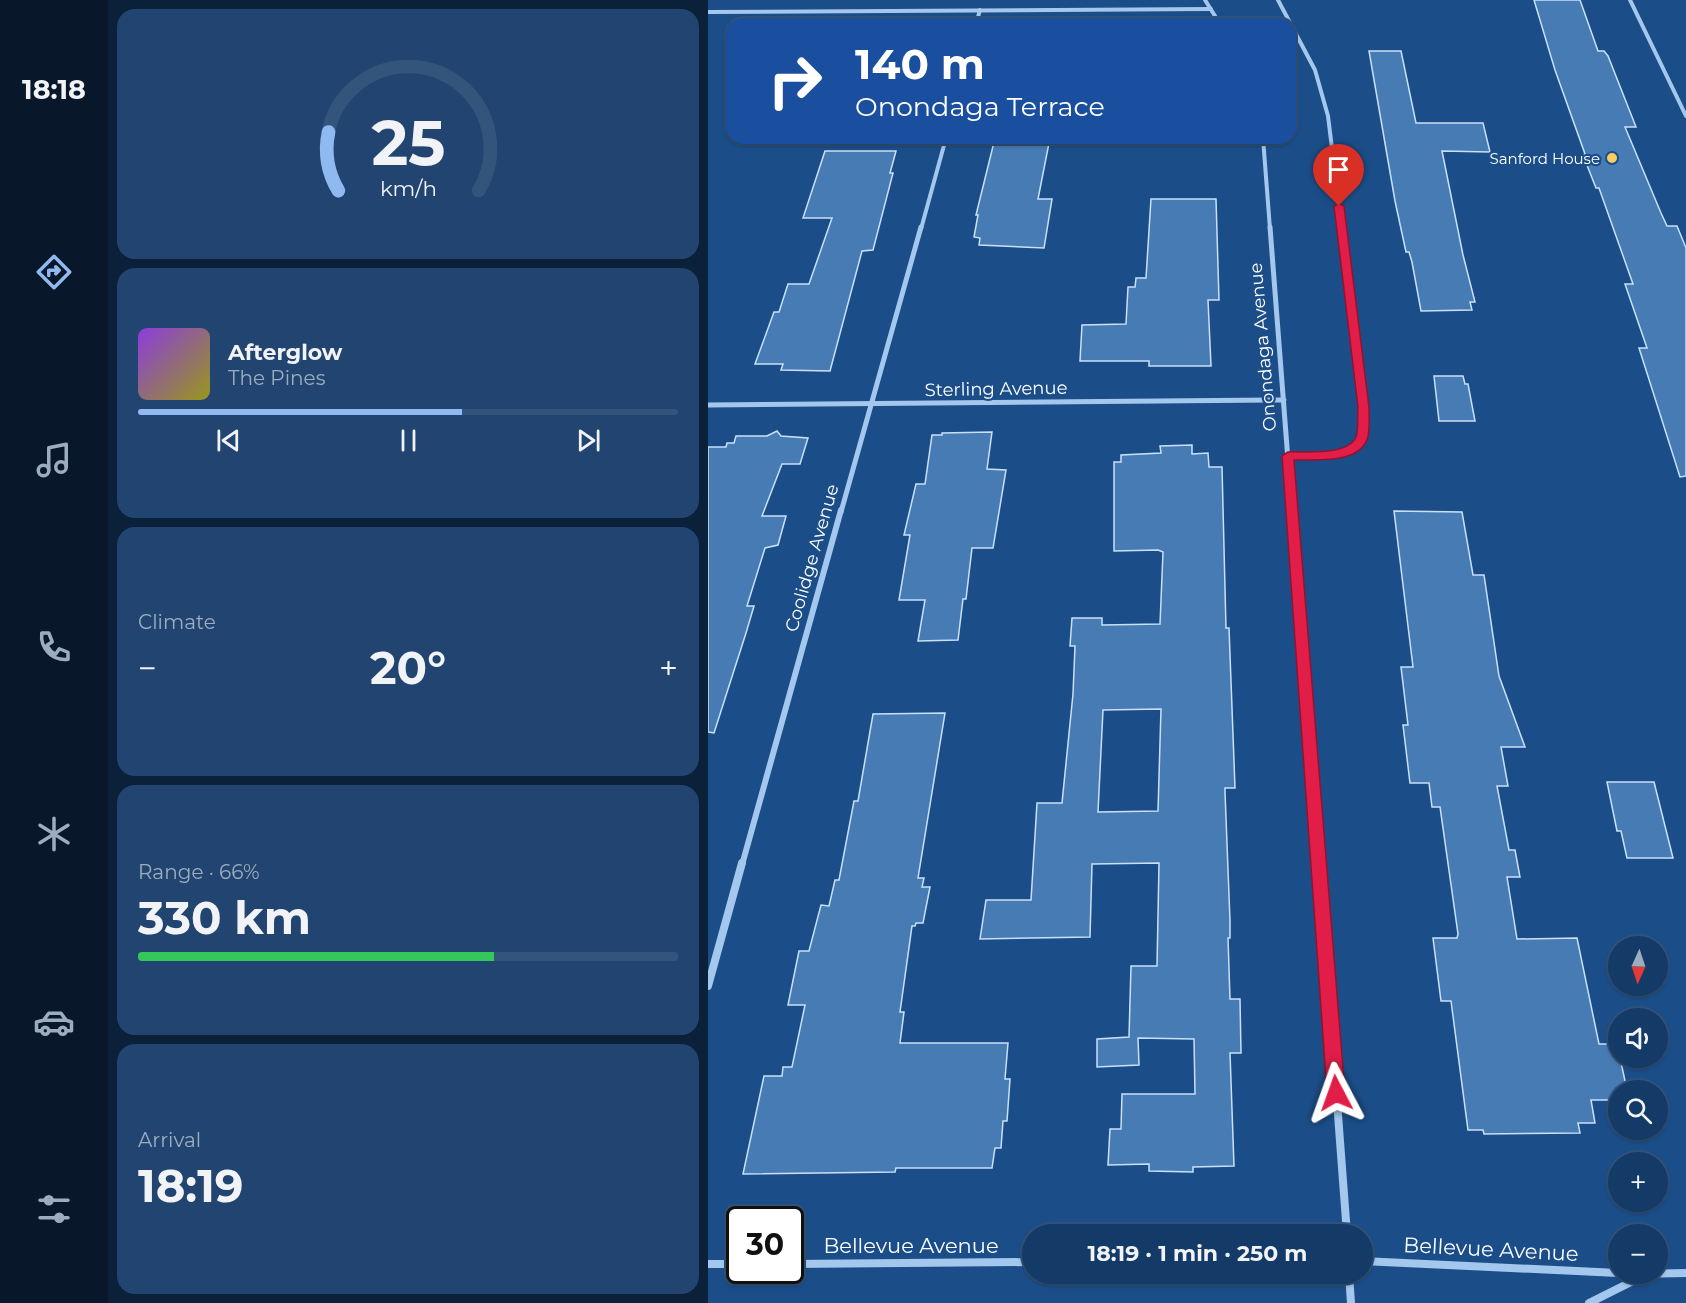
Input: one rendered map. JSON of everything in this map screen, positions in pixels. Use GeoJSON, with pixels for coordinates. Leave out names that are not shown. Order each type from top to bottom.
{"type":"FeatureCollection","features":[{"type":"Feature","properties":{"kind":"street"},"geometry":{"type":"LineString","coordinates":[[1204,0],[1216,18]]}},
{"type":"Feature","properties":{"kind":"street"},"geometry":{"type":"LineString","coordinates":[[1278,0],[1288,18]]}},
{"type":"Feature","properties":{"kind":"street"},"geometry":{"type":"LineString","coordinates":[[1630,0],[1686,116]]}},
{"type":"Feature","properties":{"kind":"street"},"geometry":{"type":"LineString","coordinates":[[708,12],[1211,9]]}},
{"type":"Feature","properties":{"kind":"street"},"geometry":{"type":"LineString","coordinates":[[978,18],[980,10]]}},
{"type":"Feature","properties":{"kind":"street"},"geometry":{"type":"LineString","coordinates":[[1288,456],[1339,454],[1354,447],[1362,437],[1363,407],[1328,116],[1315,70],[1296,34]]}},
{"type":"Feature","properties":{"kind":"street","name":"Coolidge Avenue"},"geometry":{"type":"LineString","coordinates":[[708,986],[944,144]]}},
{"type":"Feature","properties":{"kind":"street","name":"Onondaga Avenue"},"geometry":{"type":"LineString","coordinates":[[1263,144],[1346,1224]]}},
{"type":"Feature","properties":{"kind":"street","name":"Sterling Avenue"},"geometry":{"type":"LineString","coordinates":[[708,405],[1284,400]]}},
{"type":"Feature","properties":{"kind":"street","name":"Bellevue Avenue"},"geometry":{"type":"LineString","coordinates":[[804,1264],[1022,1262]]}},
{"type":"Feature","properties":{"kind":"street","name":"Bellevue Avenue"},"geometry":{"type":"LineString","coordinates":[[1373,1262],[1608,1273]]}},
{"type":"Feature","properties":{"kind":"street"},"geometry":{"type":"LineString","coordinates":[[708,1264],[726,1264]]}},
{"type":"Feature","properties":{"kind":"street"},"geometry":{"type":"LineString","coordinates":[[1668,1273],[1686,1273]]}},
{"type":"Feature","properties":{"kind":"street"},"geometry":{"type":"LineString","coordinates":[[1350,1284],[1351,1303]]}},
{"type":"Feature","properties":{"kind":"street"},"geometry":{"type":"LineString","coordinates":[[1589,1303],[1627,1284]]}},
{"type":"Feature","properties":{"kind":"building"},"geometry":{"type":"Polygon","coordinates":[[[1534,0],[1580,0],[1598,51],[1604,51],[1608,56],[1636,127],[1625,127],[1661,213],[1667,226],[1677,226],[1686,248],[1686,476],[1680,477],[1639,348],[1647,348],[1625,284],[1633,284],[1599,188],[1596,188],[1583,155],[1585,154],[1555,70],[1534,0]]]}},
{"type":"Feature","properties":{"kind":"building"},"geometry":{"type":"Polygon","coordinates":[[[1369,51],[1401,51],[1416,123],[1483,123],[1490,152],[1442,151],[1475,302],[1470,302],[1472,310],[1421,311],[1412,262],[1409,252],[1406,252],[1395,201],[1369,51]]]}},
{"type":"Feature","properties":{"kind":"building"},"geometry":{"type":"Polygon","coordinates":[[[994,144],[1049,144],[1038,199],[1052,199],[1044,248],[979,245],[980,238],[974,237],[978,215],[976,215],[994,144]]]}},
{"type":"Feature","properties":{"kind":"building"},"geometry":{"type":"Polygon","coordinates":[[[825,151],[896,151],[890,173],[893,173],[873,250],[862,251],[830,371],[781,370],[783,364],[755,364],[774,312],[779,312],[788,284],[809,284],[832,218],[803,218],[825,151]]]}},
{"type":"Feature","properties":{"kind":"building"},"geometry":{"type":"Polygon","coordinates":[[[1151,199],[1216,199],[1219,300],[1208,300],[1211,366],[1149,366],[1149,361],[1080,361],[1082,325],[1126,324],[1128,287],[1135,287],[1136,278],[1146,278],[1151,199]]]}},
{"type":"Feature","properties":{"kind":"building"},"geometry":{"type":"Polygon","coordinates":[[[1434,376],[1463,376],[1465,384],[1468,384],[1475,421],[1439,421],[1434,376]]]}},
{"type":"Feature","properties":{"kind":"building"},"geometry":{"type":"Polygon","coordinates":[[[777,431],[781,436],[808,438],[800,464],[782,464],[762,516],[786,516],[778,545],[765,548],[747,606],[754,606],[746,633],[714,733],[708,732],[708,447],[726,447],[727,443],[734,443],[736,436],[767,436],[777,431]]]}},
{"type":"Feature","properties":{"kind":"building"},"geometry":{"type":"Polygon","coordinates":[[[992,432],[987,469],[1006,470],[993,548],[972,548],[958,640],[918,641],[925,600],[899,600],[910,535],[904,535],[916,484],[925,484],[932,435],[992,432]]]}},
{"type":"Feature","properties":{"kind":"building"},"geometry":{"type":"Polygon","coordinates":[[[1192,445],[1192,454],[1208,453],[1209,467],[1222,467],[1226,628],[1229,628],[1235,788],[1225,788],[1230,921],[1230,938],[1228,938],[1230,999],[1240,999],[1241,1053],[1230,1053],[1234,1166],[1193,1167],[1193,1172],[1149,1171],[1149,1164],[1108,1165],[1110,1129],[1121,1129],[1122,1094],[1195,1094],[1194,1039],[1138,1038],[1139,1065],[1097,1067],[1097,1039],[1129,1037],[1131,966],[1157,966],[1159,863],[1092,864],[1090,937],[980,939],[986,900],[1031,900],[1037,803],[1062,803],[1073,694],[1075,646],[1070,646],[1072,618],[1102,618],[1102,625],[1160,624],[1163,552],[1158,550],[1114,551],[1114,462],[1121,462],[1121,455],[1161,453],[1160,446],[1192,445]],[[1161,709],[1103,710],[1098,812],[1158,811],[1161,709]]]}},
{"type":"Feature","properties":{"kind":"building"},"geometry":{"type":"Polygon","coordinates":[[[1394,511],[1462,512],[1473,575],[1484,575],[1499,676],[1525,747],[1501,747],[1508,786],[1497,786],[1509,850],[1515,850],[1520,877],[1507,877],[1517,939],[1577,938],[1599,1044],[1608,1044],[1608,1068],[1622,1068],[1625,1080],[1608,1080],[1608,1100],[1591,1100],[1595,1123],[1578,1123],[1580,1133],[1484,1134],[1483,1130],[1468,1130],[1451,1001],[1441,1001],[1433,938],[1457,938],[1458,934],[1440,807],[1432,807],[1429,783],[1410,783],[1403,725],[1408,725],[1401,667],[1413,667],[1394,511]]]}},
{"type":"Feature","properties":{"kind":"building"},"geometry":{"type":"Polygon","coordinates":[[[945,713],[918,878],[924,878],[922,887],[930,887],[923,923],[916,923],[912,926],[900,1012],[904,1012],[900,1043],[1008,1043],[1005,1079],[1010,1079],[1007,1121],[1003,1121],[1001,1148],[995,1148],[992,1168],[896,1168],[895,1172],[743,1174],[764,1076],[782,1076],[783,1067],[792,1067],[805,1005],[788,1005],[799,951],[809,951],[821,905],[829,906],[835,880],[839,880],[854,801],[858,801],[873,714],[945,713]]]}},
{"type":"Feature","properties":{"kind":"building"},"geometry":{"type":"Polygon","coordinates":[[[1607,782],[1654,782],[1673,858],[1627,858],[1621,831],[1617,831],[1607,782]]]}},
{"type":"Feature","properties":{"kind":"place","name":"Sanford House"},"geometry":{"type":"Point","coordinates":[1612,158]}},
{"type":"Feature","properties":{"kind":"route"},"geometry":{"type":"LineString","coordinates":[[1336,1093],[1288,456],[1339,454],[1354,447],[1362,437],[1363,407],[1339,206]]}}]}
